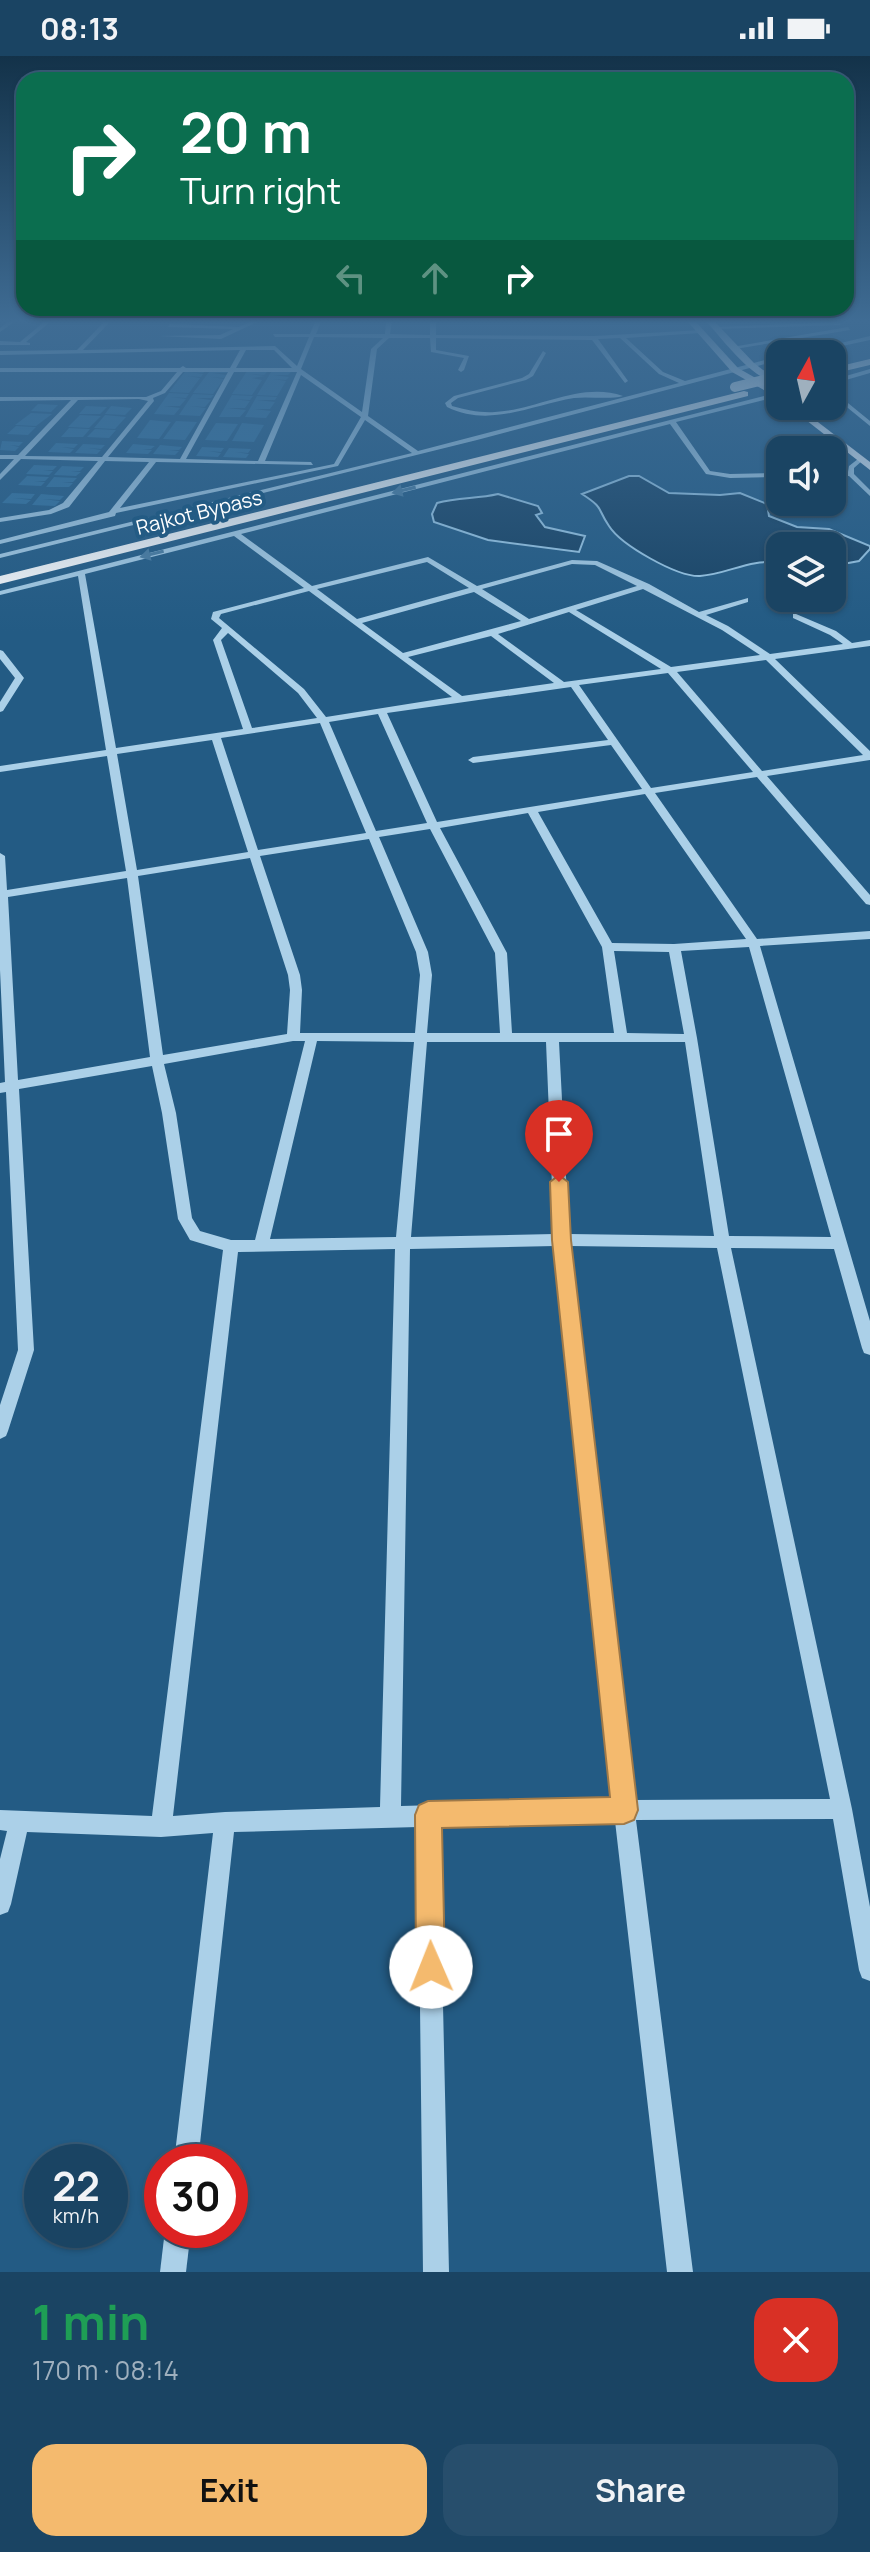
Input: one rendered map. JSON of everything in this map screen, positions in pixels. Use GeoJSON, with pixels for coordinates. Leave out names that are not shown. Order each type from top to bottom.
{"type":"FeatureCollection","features":[{"type":"Feature","properties":{"kind":"highway","name":"Rajkot Bypass"},"geometry":{"type":"LineString","coordinates":[[0,567],[592,425]]}},
{"type":"Feature","properties":{"kind":"highway","name":"Rajkot Bypass"},"geometry":{"type":"LineString","coordinates":[[0,580],[602,425]]}},
{"type":"Feature","properties":{"kind":"main road"},"geometry":{"type":"LineString","coordinates":[[816,425],[870,467]]}},
{"type":"Feature","properties":{"kind":"street"},"geometry":{"type":"LineString","coordinates":[[0,478],[50,425]]}},
{"type":"Feature","properties":{"kind":"street"},"geometry":{"type":"LineString","coordinates":[[0,520],[60,509],[133,425]]}},
{"type":"Feature","properties":{"kind":"street"},"geometry":{"type":"LineString","coordinates":[[182,461],[201,425]]}},
{"type":"Feature","properties":{"kind":"street"},"geometry":{"type":"LineString","coordinates":[[261,462],[276,425]]}},
{"type":"Feature","properties":{"kind":"street"},"geometry":{"type":"LineString","coordinates":[[4,541],[117,511],[336,465],[359,425]]}},
{"type":"Feature","properties":{"kind":"street"},"geometry":{"type":"LineString","coordinates":[[379,425],[417,453]]}},
{"type":"Feature","properties":{"kind":"street"},"geometry":{"type":"LineString","coordinates":[[0,556],[523,425]]}},
{"type":"Feature","properties":{"kind":"street"},"geometry":{"type":"LineString","coordinates":[[0,593],[663,425]]}},
{"type":"Feature","properties":{"kind":"street"},"geometry":{"type":"LineString","coordinates":[[675,425],[708,473],[766,475]]}},
{"type":"Feature","properties":{"kind":"street"},"geometry":{"type":"LineString","coordinates":[[0,457],[367,466]]}},
{"type":"Feature","properties":{"kind":"street"},"geometry":{"type":"LineString","coordinates":[[117,511],[154,460]]}},
{"type":"Feature","properties":{"kind":"street"},"geometry":{"type":"LineString","coordinates":[[860,460],[851,467],[851,474],[870,494]]}},
{"type":"Feature","properties":{"kind":"street"},"geometry":{"type":"LineString","coordinates":[[846,474],[851,474]]}},
{"type":"Feature","properties":{"kind":"street"},"geometry":{"type":"LineString","coordinates":[[209,492],[226,500]]}},
{"type":"Feature","properties":{"kind":"street"},"geometry":{"type":"LineString","coordinates":[[234,532],[405,655],[460,699]]}},
{"type":"Feature","properties":{"kind":"street"},"geometry":{"type":"LineString","coordinates":[[0,533],[4,541],[22,551]]}},
{"type":"Feature","properties":{"kind":"street"},"geometry":{"type":"LineString","coordinates":[[390,1817],[403,1241],[425,963],[323,719],[301,691],[215,619],[217,612],[428,559],[479,588],[525,620]]}},
{"type":"Feature","properties":{"kind":"street"},"geometry":{"type":"LineString","coordinates":[[356,622],[580,560],[597,563],[700,614],[768,657],[870,757]]}},
{"type":"Feature","properties":{"kind":"street"},"geometry":{"type":"LineString","coordinates":[[81,572],[109,752],[132,873],[157,1062],[169,1113],[185,1219],[195,1236],[231,1246],[562,1240],[841,1243]]}},
{"type":"Feature","properties":{"kind":"street"},"geometry":{"type":"LineString","coordinates":[[405,655],[492,633],[525,620],[646,586]]}},
{"type":"Feature","properties":{"kind":"street"},"geometry":{"type":"LineString","coordinates":[[700,614],[745,600]]}},
{"type":"Feature","properties":{"kind":"street"},"geometry":{"type":"LineString","coordinates":[[569,609],[671,671],[870,902]]}},
{"type":"Feature","properties":{"kind":"street"},"geometry":{"type":"LineString","coordinates":[[796,616],[833,633],[851,646]]}},
{"type":"Feature","properties":{"kind":"street"},"geometry":{"type":"LineString","coordinates":[[227,628],[217,640],[248,730]]}},
{"type":"Feature","properties":{"kind":"street"},"geometry":{"type":"LineString","coordinates":[[492,633],[567,684],[613,742],[753,941],[868,1326],[870,1348]]}},
{"type":"Feature","properties":{"kind":"street"},"geometry":{"type":"LineString","coordinates":[[0,769],[460,699],[870,643]]}},
{"type":"Feature","properties":{"kind":"street"},"geometry":{"type":"LineString","coordinates":[[0,653],[20,678],[0,709]]}},
{"type":"Feature","properties":{"kind":"street"},"geometry":{"type":"LineString","coordinates":[[382,712],[433,825],[501,953],[506,1036]]}},
{"type":"Feature","properties":{"kind":"street"},"geometry":{"type":"LineString","coordinates":[[215,735],[294,975],[293,1037]]}},
{"type":"Feature","properties":{"kind":"street"},"geometry":{"type":"LineString","coordinates":[[473,760],[613,742]]}},
{"type":"Feature","properties":{"kind":"street"},"geometry":{"type":"LineString","coordinates":[[1,895],[870,757]]}},
{"type":"Feature","properties":{"kind":"street"},"geometry":{"type":"LineString","coordinates":[[532,811],[608,947],[621,1035]]}},
{"type":"Feature","properties":{"kind":"street"},"geometry":{"type":"LineString","coordinates":[[0,856],[5,1087],[26,1350],[0,1431]]}},
{"type":"Feature","properties":{"kind":"street"},"geometry":{"type":"LineString","coordinates":[[608,947],[674,948],[870,935]]}},
{"type":"Feature","properties":{"kind":"street"},"geometry":{"type":"LineString","coordinates":[[674,948],[723,1243],[842,1809],[870,1970]]}},
{"type":"Feature","properties":{"kind":"street"},"geometry":{"type":"LineString","coordinates":[[5,1087],[293,1037],[621,1035],[691,1038]]}},
{"type":"Feature","properties":{"kind":"street"},"geometry":{"type":"LineString","coordinates":[[261,1245],[312,1037]]}},
{"type":"Feature","properties":{"kind":"street"},"geometry":{"type":"LineString","coordinates":[[552,1037],[562,1240],[624,1810],[680,2272]]}},
{"type":"Feature","properties":{"kind":"street"},"geometry":{"type":"LineString","coordinates":[[161,1827],[231,1246]]}},
{"type":"Feature","properties":{"kind":"street"},"geometry":{"type":"LineString","coordinates":[[0,1904],[10,1821],[161,1827],[428,1815],[842,1809]]}},
{"type":"Feature","properties":{"kind":"street"},"geometry":{"type":"LineString","coordinates":[[428,1815],[436,2272]]}},
{"type":"Feature","properties":{"kind":"street"},"geometry":{"type":"LineString","coordinates":[[188,2144],[225,1822]]}},
{"type":"Feature","properties":{"kind":"street"},"geometry":{"type":"LineString","coordinates":[[173,2272],[176,2248]]}},
{"type":"Feature","properties":{"kind":"water"},"geometry":{"type":"Polygon","coordinates":[[[629,476],[639,476],[669,493],[740,493],[766,504],[766,516],[797,527],[836,532],[766,532],[766,562],[700,576],[690,575],[650,558],[625,542],[615,534],[597,506],[582,494],[629,476]]]}},
{"type":"Feature","properties":{"kind":"water"},"geometry":{"type":"Polygon","coordinates":[[[498,494],[538,506],[542,513],[536,515],[545,527],[585,536],[579,552],[488,540],[434,522],[432,514],[437,503],[498,494]]]}},
{"type":"Feature","properties":{"kind":"water"},"geometry":{"type":"Polygon","coordinates":[[[846,536],[870,546],[859,561],[846,563],[846,536]]]}},
{"type":"Feature","properties":{"kind":"building"},"geometry":{"type":"Polygon","coordinates":[[[70,425],[92,425],[89,428],[70,425]]]}},
{"type":"Feature","properties":{"kind":"building"},"geometry":{"type":"Polygon","coordinates":[[[96,425],[118,425],[115,429],[94,428],[96,425]]]}},
{"type":"Feature","properties":{"kind":"building"},"geometry":{"type":"Polygon","coordinates":[[[146,425],[169,425],[159,439],[137,438],[146,425]]]}},
{"type":"Feature","properties":{"kind":"building"},"geometry":{"type":"Polygon","coordinates":[[[173,425],[195,425],[185,440],[163,439],[173,425]]]}},
{"type":"Feature","properties":{"kind":"building"},"geometry":{"type":"Polygon","coordinates":[[[214,425],[237,425],[227,441],[205,440],[214,425]]]}},
{"type":"Feature","properties":{"kind":"building"},"geometry":{"type":"Polygon","coordinates":[[[241,425],[264,425],[254,442],[232,441],[241,425]]]}},
{"type":"Feature","properties":{"kind":"building"},"geometry":{"type":"Polygon","coordinates":[[[16,426],[36,427],[28,435],[7,434],[16,426]]]}},
{"type":"Feature","properties":{"kind":"building"},"geometry":{"type":"Polygon","coordinates":[[[69,428],[90,429],[83,437],[61,437],[69,428]]]}},
{"type":"Feature","properties":{"kind":"building"},"geometry":{"type":"Polygon","coordinates":[[[95,429],[116,430],[109,438],[87,437],[95,429]]]}},
{"type":"Feature","properties":{"kind":"building"},"geometry":{"type":"Polygon","coordinates":[[[2,441],[23,442],[19,446],[10,445],[19,447],[15,451],[0,450],[2,441]]]}},
{"type":"Feature","properties":{"kind":"building"},"geometry":{"type":"Polygon","coordinates":[[[56,443],[78,444],[74,448],[61,447],[74,449],[70,453],[48,452],[56,443]]]}},
{"type":"Feature","properties":{"kind":"building"},"geometry":{"type":"Polygon","coordinates":[[[83,444],[105,445],[101,449],[88,448],[101,450],[97,454],[75,453],[83,444]]]}},
{"type":"Feature","properties":{"kind":"building"},"geometry":{"type":"Polygon","coordinates":[[[133,444],[155,446],[142,449],[152,450],[148,454],[126,453],[133,444]]]}},
{"type":"Feature","properties":{"kind":"building"},"geometry":{"type":"Polygon","coordinates":[[[160,445],[182,447],[169,450],[179,451],[175,455],[153,454],[160,445]]]}},
{"type":"Feature","properties":{"kind":"building"},"geometry":{"type":"Polygon","coordinates":[[[202,447],[224,448],[221,452],[208,451],[221,453],[218,457],[196,456],[202,447]]]}},
{"type":"Feature","properties":{"kind":"building"},"geometry":{"type":"Polygon","coordinates":[[[229,448],[251,449],[248,453],[235,452],[249,454],[246,458],[223,457],[229,448]]]}},
{"type":"Feature","properties":{"kind":"building"},"geometry":{"type":"Polygon","coordinates":[[[34,465],[57,466],[53,470],[43,470],[53,471],[49,475],[26,474],[34,465]]]}},
{"type":"Feature","properties":{"kind":"building"},"geometry":{"type":"Polygon","coordinates":[[[62,466],[84,467],[80,471],[71,471],[81,472],[76,476],[54,475],[62,466]]]}},
{"type":"Feature","properties":{"kind":"building"},"geometry":{"type":"Polygon","coordinates":[[[27,476],[49,477],[45,481],[34,481],[45,482],[41,486],[18,485],[27,476]]]}},
{"type":"Feature","properties":{"kind":"building"},"geometry":{"type":"Polygon","coordinates":[[[54,477],[77,478],[73,482],[62,482],[73,483],[69,487],[46,487],[54,477]]]}},
{"type":"Feature","properties":{"kind":"building"},"geometry":{"type":"Polygon","coordinates":[[[12,493],[35,494],[31,499],[13,498],[31,500],[26,504],[2,503],[12,493]]]}},
{"type":"Feature","properties":{"kind":"building"},"geometry":{"type":"Polygon","coordinates":[[[41,494],[64,496],[60,500],[42,499],[60,501],[55,506],[32,505],[41,494]]]}},
{"type":"Feature","properties":{"kind":"route"},"geometry":{"type":"LineString","coordinates":[[431,1967],[428,1815],[624,1810],[562,1240],[559,1182]]}}]}
